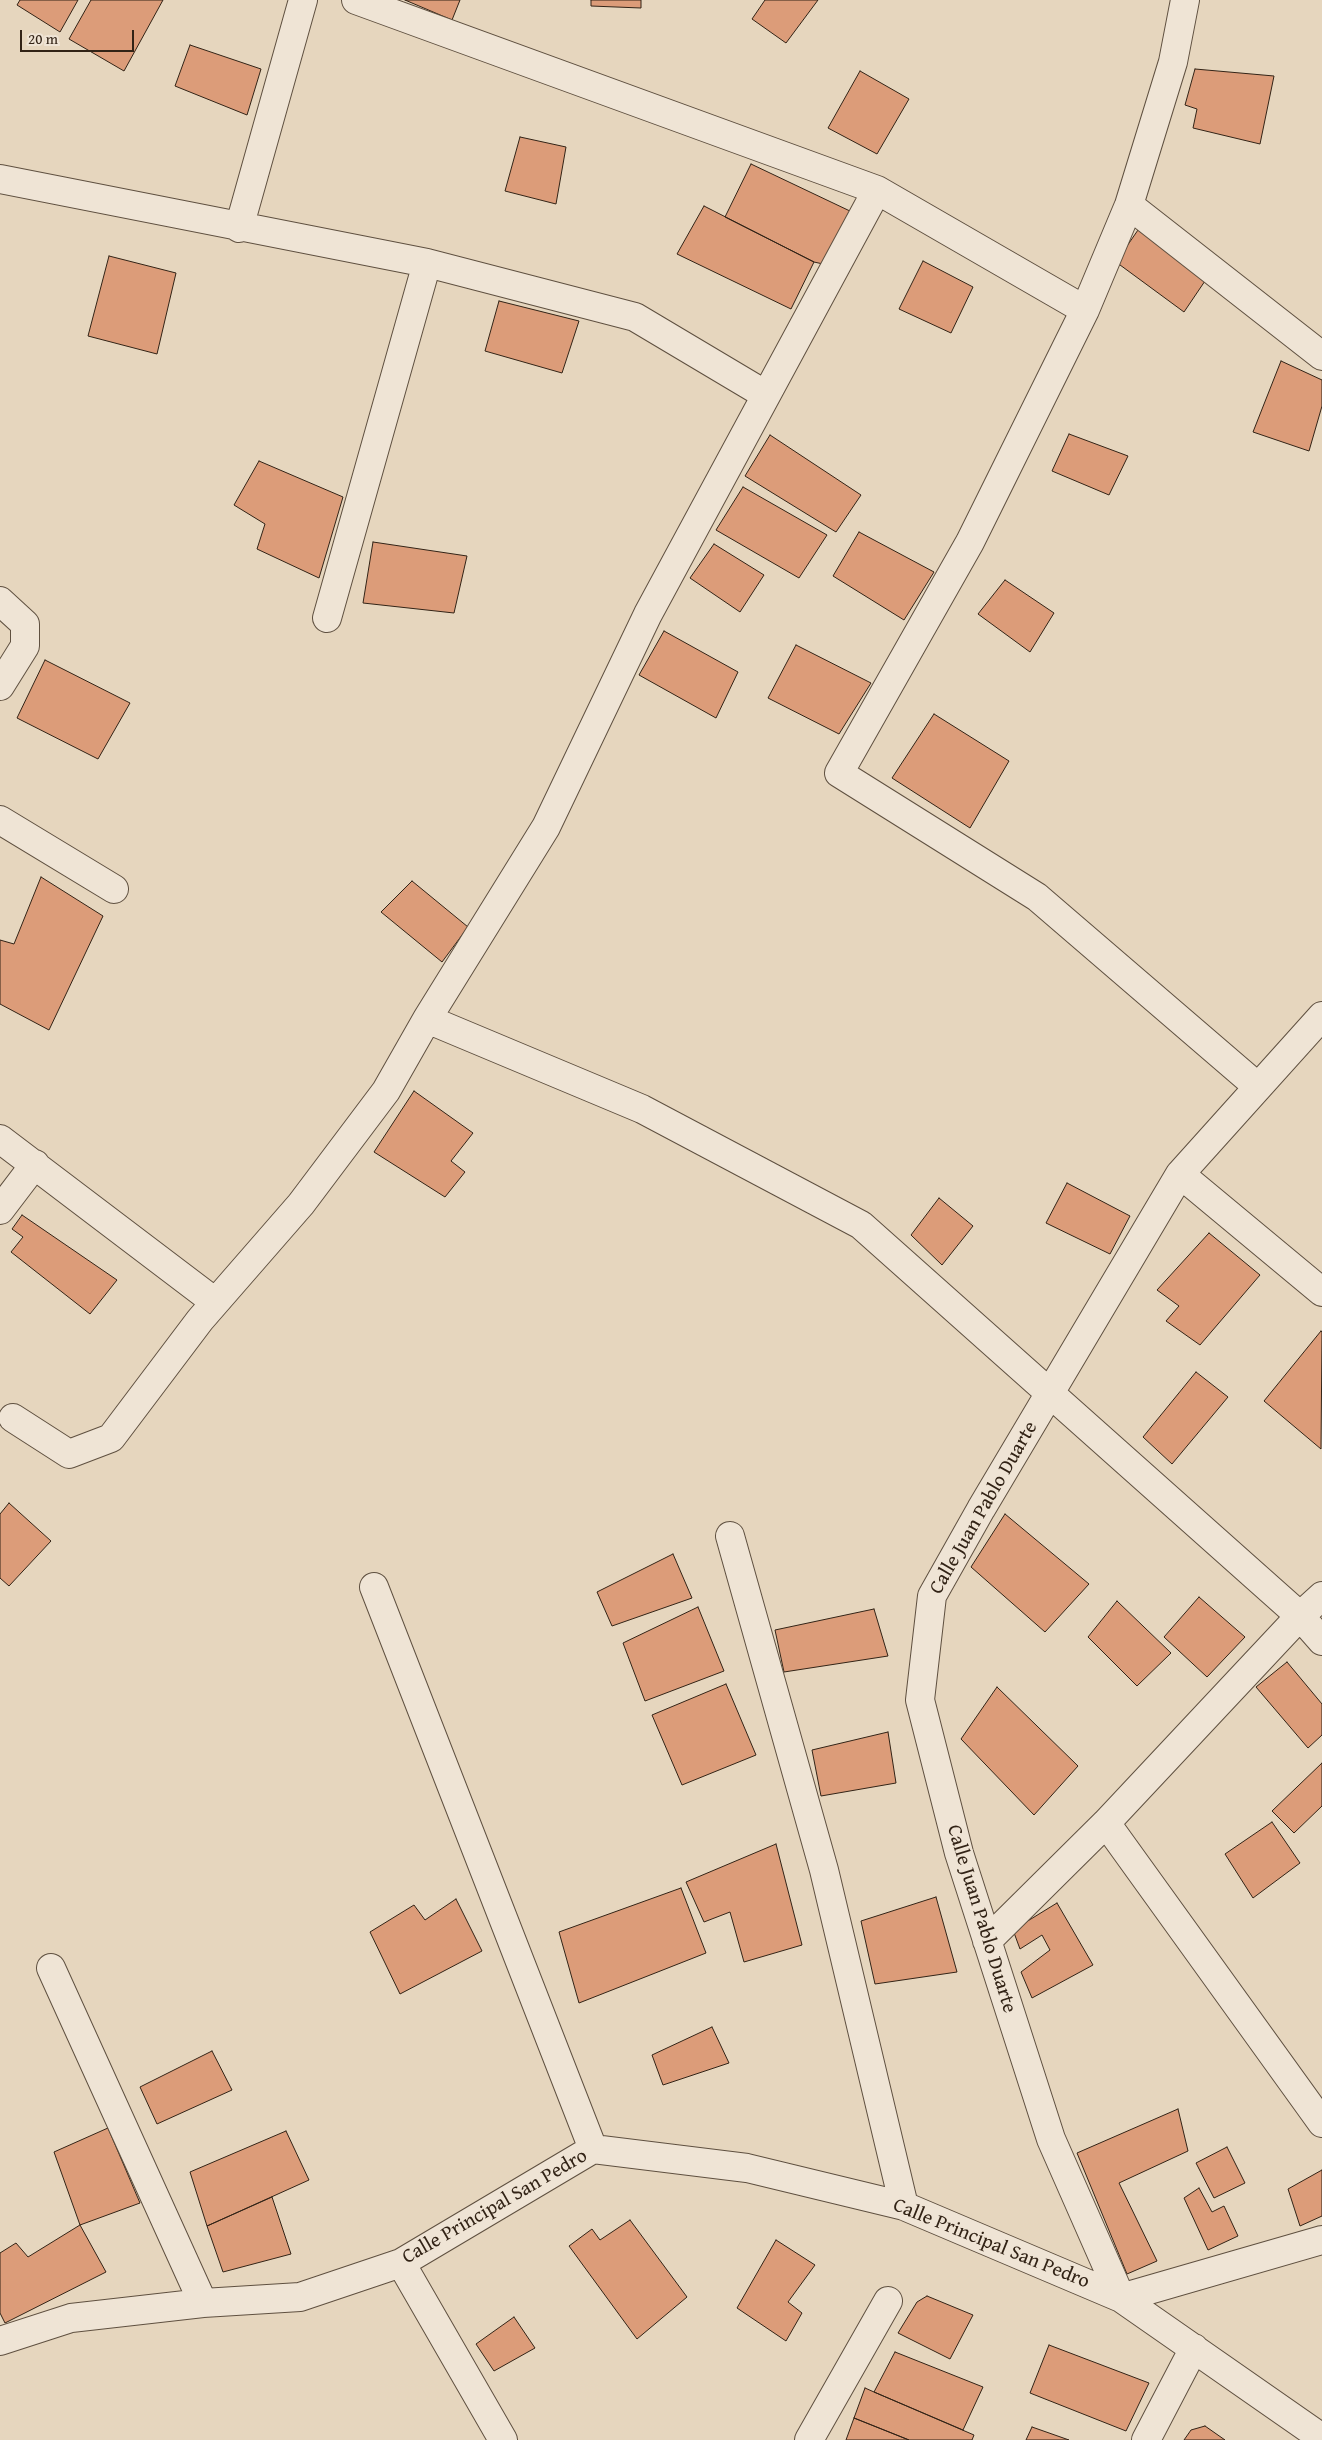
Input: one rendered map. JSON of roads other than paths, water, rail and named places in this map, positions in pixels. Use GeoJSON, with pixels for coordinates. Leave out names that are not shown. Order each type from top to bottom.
{"type":"FeatureCollection","features":[{"type":"Feature","properties":{"kind":"street"},"geometry":{"type":"LineString","coordinates":[[239,228],[303,0]]}},
{"type":"Feature","properties":{"kind":"street"},"geometry":{"type":"LineString","coordinates":[[356,0],[877,190],[1085,310]]}},
{"type":"Feature","properties":{"kind":"street"},"geometry":{"type":"LineString","coordinates":[[1185,0],[1173,62],[1129,205],[1085,310],[970,542],[839,773],[1036,897],[1258,1087]]}},
{"type":"Feature","properties":{"kind":"street"},"geometry":{"type":"LineString","coordinates":[[0,179],[239,228],[427,263],[635,317],[766,395]]}},
{"type":"Feature","properties":{"kind":"street"},"geometry":{"type":"LineString","coordinates":[[13,1418],[69,1454],[111,1438],[215,1302],[307,1196],[386,1091],[427,1019],[546,827],[648,614],[877,190]]}},
{"type":"Feature","properties":{"kind":"street"},"geometry":{"type":"LineString","coordinates":[[1129,205],[1322,356]]}},
{"type":"Feature","properties":{"kind":"street"},"geometry":{"type":"LineString","coordinates":[[327,618],[427,263]]}},
{"type":"Feature","properties":{"kind":"street"},"geometry":{"type":"LineString","coordinates":[[0,601],[25,624],[26,646],[0,686]]}},
{"type":"Feature","properties":{"kind":"street"},"geometry":{"type":"LineString","coordinates":[[0,820],[114,889]]}},
{"type":"Feature","properties":{"kind":"street","name":"Calle Juan Pablo Duarte"},"geometry":{"type":"LineString","coordinates":[[1121,2298],[1051,2139],[959,1853],[920,1700],[932,1596],[1180,1174],[1322,1016]]}},
{"type":"Feature","properties":{"kind":"street"},"geometry":{"type":"LineString","coordinates":[[427,1019],[642,1109],[861,1225],[1300,1616],[1322,1641]]}},
{"type":"Feature","properties":{"kind":"street"},"geometry":{"type":"LineString","coordinates":[[0,1139],[215,1302]]}},
{"type":"Feature","properties":{"kind":"street"},"geometry":{"type":"LineString","coordinates":[[0,1210],[35,1164]]}},
{"type":"Feature","properties":{"kind":"street"},"geometry":{"type":"LineString","coordinates":[[1180,1174],[1322,1292]]}},
{"type":"Feature","properties":{"kind":"street"},"geometry":{"type":"LineString","coordinates":[[730,1536],[824,1870],[904,2206]]}},
{"type":"Feature","properties":{"kind":"street"},"geometry":{"type":"LineString","coordinates":[[374,1587],[593,2149]]}},
{"type":"Feature","properties":{"kind":"street"},"geometry":{"type":"LineString","coordinates":[[987,1941],[1106,1823],[1300,1616],[1322,1596]]}},
{"type":"Feature","properties":{"kind":"street"},"geometry":{"type":"LineString","coordinates":[[1106,1823],[1322,2123]]}},
{"type":"Feature","properties":{"kind":"street"},"geometry":{"type":"LineString","coordinates":[[51,1968],[203,2303]]}},
{"type":"Feature","properties":{"kind":"street","name":"Calle Principal San Pedro"},"geometry":{"type":"LineString","coordinates":[[0,2341],[71,2318],[203,2303],[300,2297],[401,2263],[593,2149],[747,2168],[904,2206],[1121,2298],[1322,2438]]}},
{"type":"Feature","properties":{"kind":"street"},"geometry":{"type":"LineString","coordinates":[[1121,2298],[1322,2240]]}},
{"type":"Feature","properties":{"kind":"street"},"geometry":{"type":"LineString","coordinates":[[401,2263],[503,2440]]}},
{"type":"Feature","properties":{"kind":"street"},"geometry":{"type":"LineString","coordinates":[[808,2440],[888,2301]]}},
{"type":"Feature","properties":{"kind":"street"},"geometry":{"type":"LineString","coordinates":[[1146,2440],[1194,2348]]}}]}
